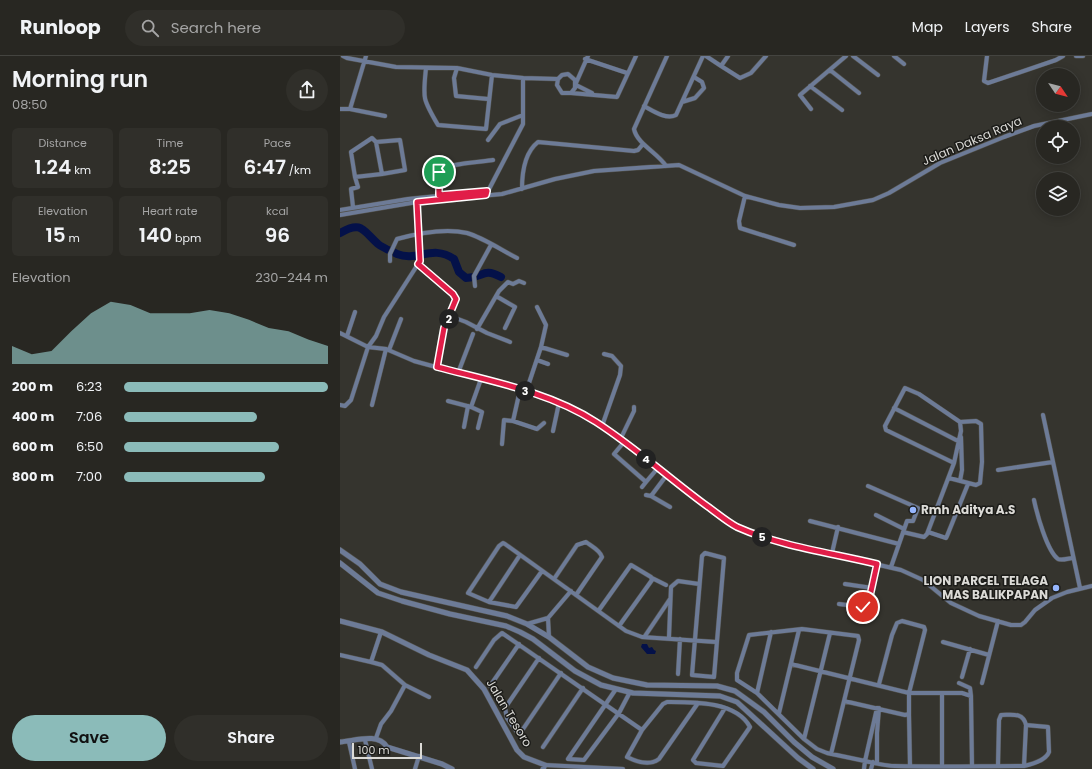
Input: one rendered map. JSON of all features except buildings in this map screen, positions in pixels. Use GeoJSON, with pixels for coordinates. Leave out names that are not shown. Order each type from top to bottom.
{"type":"FeatureCollection","features":[{"type":"Feature","properties":{"kind":"street"},"geometry":{"type":"LineString","coordinates":[[343,56],[366,62],[396,67],[456,68],[492,75],[558,80]]}},
{"type":"Feature","properties":{"kind":"street"},"geometry":{"type":"LineString","coordinates":[[350,109],[366,62],[366,56]]}},
{"type":"Feature","properties":{"kind":"street"},"geometry":{"type":"LineString","coordinates":[[581,69],[571,75],[565,74],[558,80],[557,85],[559,91],[565,93],[595,94],[617,97],[636,56]]}},
{"type":"Feature","properties":{"kind":"street"},"geometry":{"type":"LineString","coordinates":[[666,166],[661,157],[643,144],[637,137],[634,129],[667,56]]}},
{"type":"Feature","properties":{"kind":"street"},"geometry":{"type":"LineString","coordinates":[[644,106],[663,115],[676,115],[705,56],[740,78],[751,73],[766,56]]}},
{"type":"Feature","properties":{"kind":"street"},"geometry":{"type":"LineString","coordinates":[[721,66],[728,56]]}},
{"type":"Feature","properties":{"kind":"street"},"geometry":{"type":"LineString","coordinates":[[811,109],[800,95],[846,56]]}},
{"type":"Feature","properties":{"kind":"street"},"geometry":{"type":"LineString","coordinates":[[853,56],[878,76]]}},
{"type":"Feature","properties":{"kind":"street"},"geometry":{"type":"LineString","coordinates":[[894,56],[904,64]]}},
{"type":"Feature","properties":{"kind":"street"},"geometry":{"type":"LineString","coordinates":[[987,56],[983,77],[984,81],[987,83],[1009,77],[1063,56]]}},
{"type":"Feature","properties":{"kind":"street"},"geometry":{"type":"LineString","coordinates":[[1076,56],[1083,56]]}},
{"type":"Feature","properties":{"kind":"street"},"geometry":{"type":"LineString","coordinates":[[571,93],[586,58],[627,73]]}},
{"type":"Feature","properties":{"kind":"street"},"geometry":{"type":"LineString","coordinates":[[426,68],[423,96],[427,108],[438,125],[485,129],[492,75]]}},
{"type":"Feature","properties":{"kind":"street"},"geometry":{"type":"LineString","coordinates":[[456,68],[454,89],[456,96],[488,99]]}},
{"type":"Feature","properties":{"kind":"street"},"geometry":{"type":"LineString","coordinates":[[830,70],[859,93]]}},
{"type":"Feature","properties":{"kind":"street"},"geometry":{"type":"LineString","coordinates":[[571,75],[576,84],[595,94]]}},
{"type":"Feature","properties":{"kind":"street"},"geometry":{"type":"LineString","coordinates":[[682,102],[695,98],[704,88],[704,84],[694,77]]}},
{"type":"Feature","properties":{"kind":"street"},"geometry":{"type":"LineString","coordinates":[[486,193],[523,124],[523,78]]}},
{"type":"Feature","properties":{"kind":"street"},"geometry":{"type":"LineString","coordinates":[[810,86],[842,110]]}},
{"type":"Feature","properties":{"kind":"street"},"geometry":{"type":"LineString","coordinates":[[340,109],[350,109],[385,116]]}},
{"type":"Feature","properties":{"kind":"street","name":"Jalan Daksa Raya"},"geometry":{"type":"LineString","coordinates":[[486,193],[494,194],[522,189],[555,179],[588,172],[680,165],[745,196],[779,205],[816,209],[874,200],[889,193],[940,162],[1034,126],[1092,114]]}},
{"type":"Feature","properties":{"kind":"street"},"geometry":{"type":"LineString","coordinates":[[488,140],[500,124],[523,115]]}},
{"type":"Feature","properties":{"kind":"street"},"geometry":{"type":"LineString","coordinates":[[353,207],[351,188],[358,187],[351,152],[372,138],[376,142],[382,174]]}},
{"type":"Feature","properties":{"kind":"street"},"geometry":{"type":"LineString","coordinates":[[355,177],[405,170],[400,140],[376,142]]}},
{"type":"Feature","properties":{"kind":"street"},"geometry":{"type":"LineString","coordinates":[[522,189],[523,168],[533,148],[538,142],[634,151],[638,150],[643,144]]}},
{"type":"Feature","properties":{"kind":"street"},"geometry":{"type":"LineString","coordinates":[[439,195],[438,173],[441,170],[456,165],[493,160]]}},
{"type":"Feature","properties":{"kind":"street"},"geometry":{"type":"LineString","coordinates":[[340,210],[439,195],[486,193]]}},
{"type":"Feature","properties":{"kind":"street"},"geometry":{"type":"LineString","coordinates":[[340,215],[417,202],[486,193]]}},
{"type":"Feature","properties":{"kind":"street"},"geometry":{"type":"LineString","coordinates":[[745,196],[739,222],[740,228],[794,245]]}},
{"type":"Feature","properties":{"kind":"street"},"geometry":{"type":"LineString","coordinates":[[340,405],[345,406],[351,400],[368,348],[376,336],[384,317],[419,263],[420,233],[417,202]]}},
{"type":"Feature","properties":{"kind":"street"},"geometry":{"type":"LineString","coordinates":[[390,261],[390,254],[397,239],[420,233],[455,231],[469,234],[517,258]]}},
{"type":"Feature","properties":{"kind":"street"},"geometry":{"type":"LineString","coordinates":[[474,284],[474,276],[491,245]]}},
{"type":"Feature","properties":{"kind":"street"},"geometry":{"type":"LineString","coordinates":[[419,263],[456,296],[456,302],[444,328],[437,367]]}},
{"type":"Feature","properties":{"kind":"street"},"geometry":{"type":"LineString","coordinates":[[477,329],[499,291],[508,282],[513,284],[519,281],[524,283]]}},
{"type":"Feature","properties":{"kind":"street"},"geometry":{"type":"LineString","coordinates":[[496,296],[515,307],[505,328]]}},
{"type":"Feature","properties":{"kind":"street"},"geometry":{"type":"LineString","coordinates":[[526,392],[541,347],[546,322],[537,307]]}},
{"type":"Feature","properties":{"kind":"street"},"geometry":{"type":"LineString","coordinates":[[347,336],[355,312]]}},
{"type":"Feature","properties":{"kind":"street"},"geometry":{"type":"LineString","coordinates":[[450,316],[510,342]]}},
{"type":"Feature","properties":{"kind":"street"},"geometry":{"type":"LineString","coordinates":[[372,406],[388,350],[401,319]]}},
{"type":"Feature","properties":{"kind":"street"},"geometry":{"type":"LineString","coordinates":[[340,333],[368,348],[388,350],[414,361],[520,390],[559,403],[580,412],[602,426],[726,521],[737,527],[779,542],[832,553],[891,568],[923,580],[952,603],[965,610],[1011,625],[1021,625],[1044,603],[1067,592],[1092,586]]}},
{"type":"Feature","properties":{"kind":"street"},"geometry":{"type":"LineString","coordinates":[[458,373],[473,334]]}},
{"type":"Feature","properties":{"kind":"street"},"geometry":{"type":"LineString","coordinates":[[541,347],[567,355]]}},
{"type":"Feature","properties":{"kind":"street"},"geometry":{"type":"LineString","coordinates":[[602,426],[620,375],[621,366],[612,356],[604,354]]}},
{"type":"Feature","properties":{"kind":"street"},"geometry":{"type":"LineString","coordinates":[[537,360],[548,364]]}},
{"type":"Feature","properties":{"kind":"street"},"geometry":{"type":"LineString","coordinates":[[464,427],[481,379]]}},
{"type":"Feature","properties":{"kind":"street"},"geometry":{"type":"LineString","coordinates":[[949,478],[968,484],[976,485],[980,483],[982,430],[980,422],[960,422],[919,394],[907,388],[903,390],[885,426],[886,430],[954,463]]}},
{"type":"Feature","properties":{"kind":"street"},"geometry":{"type":"LineString","coordinates":[[514,421],[520,390]]}},
{"type":"Feature","properties":{"kind":"street"},"geometry":{"type":"LineString","coordinates":[[448,401],[482,412],[478,428]]}},
{"type":"Feature","properties":{"kind":"street"},"geometry":{"type":"LineString","coordinates":[[553,432],[559,403]]}},
{"type":"Feature","properties":{"kind":"street"},"geometry":{"type":"LineString","coordinates":[[634,407],[634,411],[622,441],[612,453],[646,482]]}},
{"type":"Feature","properties":{"kind":"street"},"geometry":{"type":"LineString","coordinates":[[894,408],[958,441]]}},
{"type":"Feature","properties":{"kind":"street"},"geometry":{"type":"LineString","coordinates":[[1043,415],[1080,588]]}},
{"type":"Feature","properties":{"kind":"street"},"geometry":{"type":"LineString","coordinates":[[502,444],[504,420],[514,421],[537,429],[544,423]]}},
{"type":"Feature","properties":{"kind":"street"},"geometry":{"type":"LineString","coordinates":[[960,422],[962,470],[960,481]]}},
{"type":"Feature","properties":{"kind":"street"},"geometry":{"type":"LineString","coordinates":[[876,515],[903,531],[924,537],[928,532],[949,478],[954,463],[960,434]]}},
{"type":"Feature","properties":{"kind":"street"},"geometry":{"type":"LineString","coordinates":[[998,470],[1053,462]]}},
{"type":"Feature","properties":{"kind":"street"},"geometry":{"type":"LineString","coordinates":[[642,487],[657,469]]}},
{"type":"Feature","properties":{"kind":"street"},"geometry":{"type":"LineString","coordinates":[[651,496],[666,476]]}},
{"type":"Feature","properties":{"kind":"street"},"geometry":{"type":"LineString","coordinates":[[928,532],[946,538],[968,484]]}},
{"type":"Feature","properties":{"kind":"street"},"geometry":{"type":"LineString","coordinates":[[868,486],[918,508],[913,521],[907,521],[891,568]]}},
{"type":"Feature","properties":{"kind":"street"},"geometry":{"type":"LineString","coordinates":[[646,495],[651,496],[670,507]]}},
{"type":"Feature","properties":{"kind":"street"},"geometry":{"type":"LineString","coordinates":[[1034,500],[1047,542],[1057,558],[1062,560],[1074,558]]}},
{"type":"Feature","properties":{"kind":"street"},"geometry":{"type":"LineString","coordinates":[[810,521],[899,544]]}},
{"type":"Feature","properties":{"kind":"street"},"geometry":{"type":"LineString","coordinates":[[832,553],[838,528]]}},
{"type":"Feature","properties":{"kind":"street"},"geometry":{"type":"LineString","coordinates":[[554,579],[578,545],[586,542],[601,554],[602,557],[576,595]]}},
{"type":"Feature","properties":{"kind":"street"},"geometry":{"type":"LineString","coordinates":[[542,571],[518,606],[514,607],[489,602],[468,593],[477,577],[501,544],[505,544],[599,610],[619,626],[632,633],[645,636],[716,642]]}},
{"type":"Feature","properties":{"kind":"street"},"geometry":{"type":"LineString","coordinates":[[340,550],[360,564],[380,584],[396,591],[507,616],[527,624],[549,637],[588,667],[597,672],[631,683],[717,686],[735,691],[764,712],[812,758],[833,769]]}},
{"type":"Feature","properties":{"kind":"street"},"geometry":{"type":"LineString","coordinates":[[705,553],[723,557],[714,677],[692,675],[699,584],[702,555],[705,553]]}},
{"type":"Feature","properties":{"kind":"street"},"geometry":{"type":"LineString","coordinates":[[489,602],[520,555]]}},
{"type":"Feature","properties":{"kind":"street"},"geometry":{"type":"LineString","coordinates":[[340,563],[350,569],[378,593],[450,614],[506,626],[520,632],[533,639],[575,671],[594,681],[616,689],[630,692],[720,696],[728,698],[737,702],[749,711],[788,749],[813,769]]}},
{"type":"Feature","properties":{"kind":"street"},"geometry":{"type":"LineString","coordinates":[[839,604],[865,607],[868,605],[877,564]]}},
{"type":"Feature","properties":{"kind":"street"},"geometry":{"type":"LineString","coordinates":[[599,610],[630,565],[666,585]]}},
{"type":"Feature","properties":{"kind":"street"},"geometry":{"type":"LineString","coordinates":[[619,626],[652,578]]}},
{"type":"Feature","properties":{"kind":"street"},"geometry":{"type":"LineString","coordinates":[[668,637],[671,587],[678,581],[699,584]]}},
{"type":"Feature","properties":{"kind":"street"},"geometry":{"type":"LineString","coordinates":[[846,584],[872,588]]}},
{"type":"Feature","properties":{"kind":"street"},"geometry":{"type":"LineString","coordinates":[[527,624],[548,618],[571,591]]}},
{"type":"Feature","properties":{"kind":"street"},"geometry":{"type":"LineString","coordinates":[[645,636],[671,598]]}},
{"type":"Feature","properties":{"kind":"street"},"geometry":{"type":"LineString","coordinates":[[548,618],[549,637]]}},
{"type":"Feature","properties":{"kind":"street","name":"Jalan Tesoro"},"geometry":{"type":"LineString","coordinates":[[340,621],[381,632],[429,655],[467,670],[486,693],[517,750],[533,762],[544,767],[629,769]]}},
{"type":"Feature","properties":{"kind":"street"},"geometry":{"type":"LineString","coordinates":[[879,684],[897,622],[902,621],[919,625],[925,630],[910,693],[910,766]]}},
{"type":"Feature","properties":{"kind":"street"},"geometry":{"type":"LineString","coordinates":[[982,682],[998,621]]}},
{"type":"Feature","properties":{"kind":"street"},"geometry":{"type":"LineString","coordinates":[[779,713],[799,630]]}},
{"type":"Feature","properties":{"kind":"street"},"geometry":{"type":"LineString","coordinates":[[831,754],[859,640],[858,636],[799,630],[749,635],[737,673],[737,680],[757,693],[804,739],[817,749],[831,754],[894,766],[1024,766],[1045,758],[1049,752],[1048,727],[1026,725]]}},
{"type":"Feature","properties":{"kind":"street"},"geometry":{"type":"LineString","coordinates":[[371,662],[381,632]]}},
{"type":"Feature","properties":{"kind":"street"},"geometry":{"type":"LineString","coordinates":[[757,693],[771,632]]}},
{"type":"Feature","properties":{"kind":"street"},"geometry":{"type":"LineString","coordinates":[[476,667],[499,633],[504,634],[642,730]]}},
{"type":"Feature","properties":{"kind":"street"},"geometry":{"type":"LineString","coordinates":[[804,739],[830,633]]}},
{"type":"Feature","properties":{"kind":"street"},"geometry":{"type":"LineString","coordinates":[[678,674],[680,639]]}},
{"type":"Feature","properties":{"kind":"street"},"geometry":{"type":"LineString","coordinates":[[943,642],[989,654]]}},
{"type":"Feature","properties":{"kind":"street"},"geometry":{"type":"LineString","coordinates":[[490,686],[519,644]]}},
{"type":"Feature","properties":{"kind":"street"},"geometry":{"type":"LineString","coordinates":[[962,677],[970,649]]}},
{"type":"Feature","properties":{"kind":"street"},"geometry":{"type":"LineString","coordinates":[[340,655],[382,665],[405,685],[429,697]]}},
{"type":"Feature","properties":{"kind":"street"},"geometry":{"type":"LineString","coordinates":[[539,658],[506,708],[507,718],[517,732],[521,732],[561,673]]}},
{"type":"Feature","properties":{"kind":"street"},"geometry":{"type":"LineString","coordinates":[[791,664],[820,672],[879,684],[910,693],[962,693],[971,696]]}},
{"type":"Feature","properties":{"kind":"street"},"geometry":{"type":"LineString","coordinates":[[594,681],[597,672]]}},
{"type":"Feature","properties":{"kind":"street"},"geometry":{"type":"LineString","coordinates":[[959,683],[970,688],[972,766]]}},
{"type":"Feature","properties":{"kind":"street"},"geometry":{"type":"LineString","coordinates":[[376,738],[381,724],[405,685]]}},
{"type":"Feature","properties":{"kind":"street"},"geometry":{"type":"LineString","coordinates":[[543,747],[583,688]]}},
{"type":"Feature","properties":{"kind":"street"},"geometry":{"type":"LineString","coordinates":[[616,689],[568,760],[584,760],[619,713],[630,692]]}},
{"type":"Feature","properties":{"kind":"street"},"geometry":{"type":"LineString","coordinates":[[942,693],[942,766]]}},
{"type":"Feature","properties":{"kind":"street"},"geometry":{"type":"LineString","coordinates":[[844,701],[905,715],[909,714]]}},
{"type":"Feature","properties":{"kind":"street"},"geometry":{"type":"LineString","coordinates":[[698,703],[659,759],[654,763],[648,763],[628,757],[642,730],[663,704],[668,702],[698,703],[725,708],[747,722],[750,727],[723,766],[694,762],[693,760],[725,708]]}},
{"type":"Feature","properties":{"kind":"street"},"geometry":{"type":"LineString","coordinates":[[864,769],[878,708]]}},
{"type":"Feature","properties":{"kind":"street"},"geometry":{"type":"LineString","coordinates":[[871,769],[875,763],[878,708]]}},
{"type":"Feature","properties":{"kind":"street"},"geometry":{"type":"LineString","coordinates":[[998,766],[999,716],[1002,715],[1021,716],[1024,718],[1026,725],[1024,766]]}},
{"type":"Feature","properties":{"kind":"street"},"geometry":{"type":"LineString","coordinates":[[340,742],[376,738],[384,742],[387,747],[419,756],[441,766],[452,769]]}},
{"type":"Feature","properties":{"kind":"street"},"geometry":{"type":"LineString","coordinates":[[365,740],[372,769]]}},
{"type":"Feature","properties":{"kind":"street"},"geometry":{"type":"LineString","coordinates":[[349,742],[355,769]]}},
{"type":"Feature","properties":{"kind":"street"},"geometry":{"type":"LineString","coordinates":[[788,749],[794,742]]}},
{"type":"Feature","properties":{"kind":"street"},"geometry":{"type":"LineString","coordinates":[[415,769],[419,756]]}},
{"type":"Feature","properties":{"kind":"shaded area"},"geometry":{"type":"Polygon","coordinates":[[[642,644],[647,644],[649,648],[652,647],[656,651],[655,654],[647,654],[641,647],[642,644]]]}},
{"type":"Feature","properties":{"kind":"waterway"},"geometry":{"type":"LineString","coordinates":[[340,233],[347,229],[358,227],[365,231],[382,247],[397,254],[412,256],[439,253],[454,259],[459,272],[466,278],[472,278],[486,273],[495,274],[501,277]]}},
{"type":"Feature","properties":{"kind":"place","name":"Rmh Aditya A.S"},"geometry":{"type":"Point","coordinates":[913,510]}},
{"type":"Feature","properties":{"kind":"place","name":"LION PARCEL TELAGA MAS BALIKPAPAN"},"geometry":{"type":"Point","coordinates":[1056,588]}},
{"type":"Feature","properties":{"kind":"route"},"geometry":{"type":"LineString","coordinates":[[439,172],[439,195],[487,191],[486,195],[417,202],[420,233],[420,261],[418,264],[456,296],[456,302],[444,328],[437,367],[526,392],[570,407],[610,432],[640,454],[680,487],[726,521],[737,527],[779,542],[877,564],[868,605],[863,607]]}}]}
